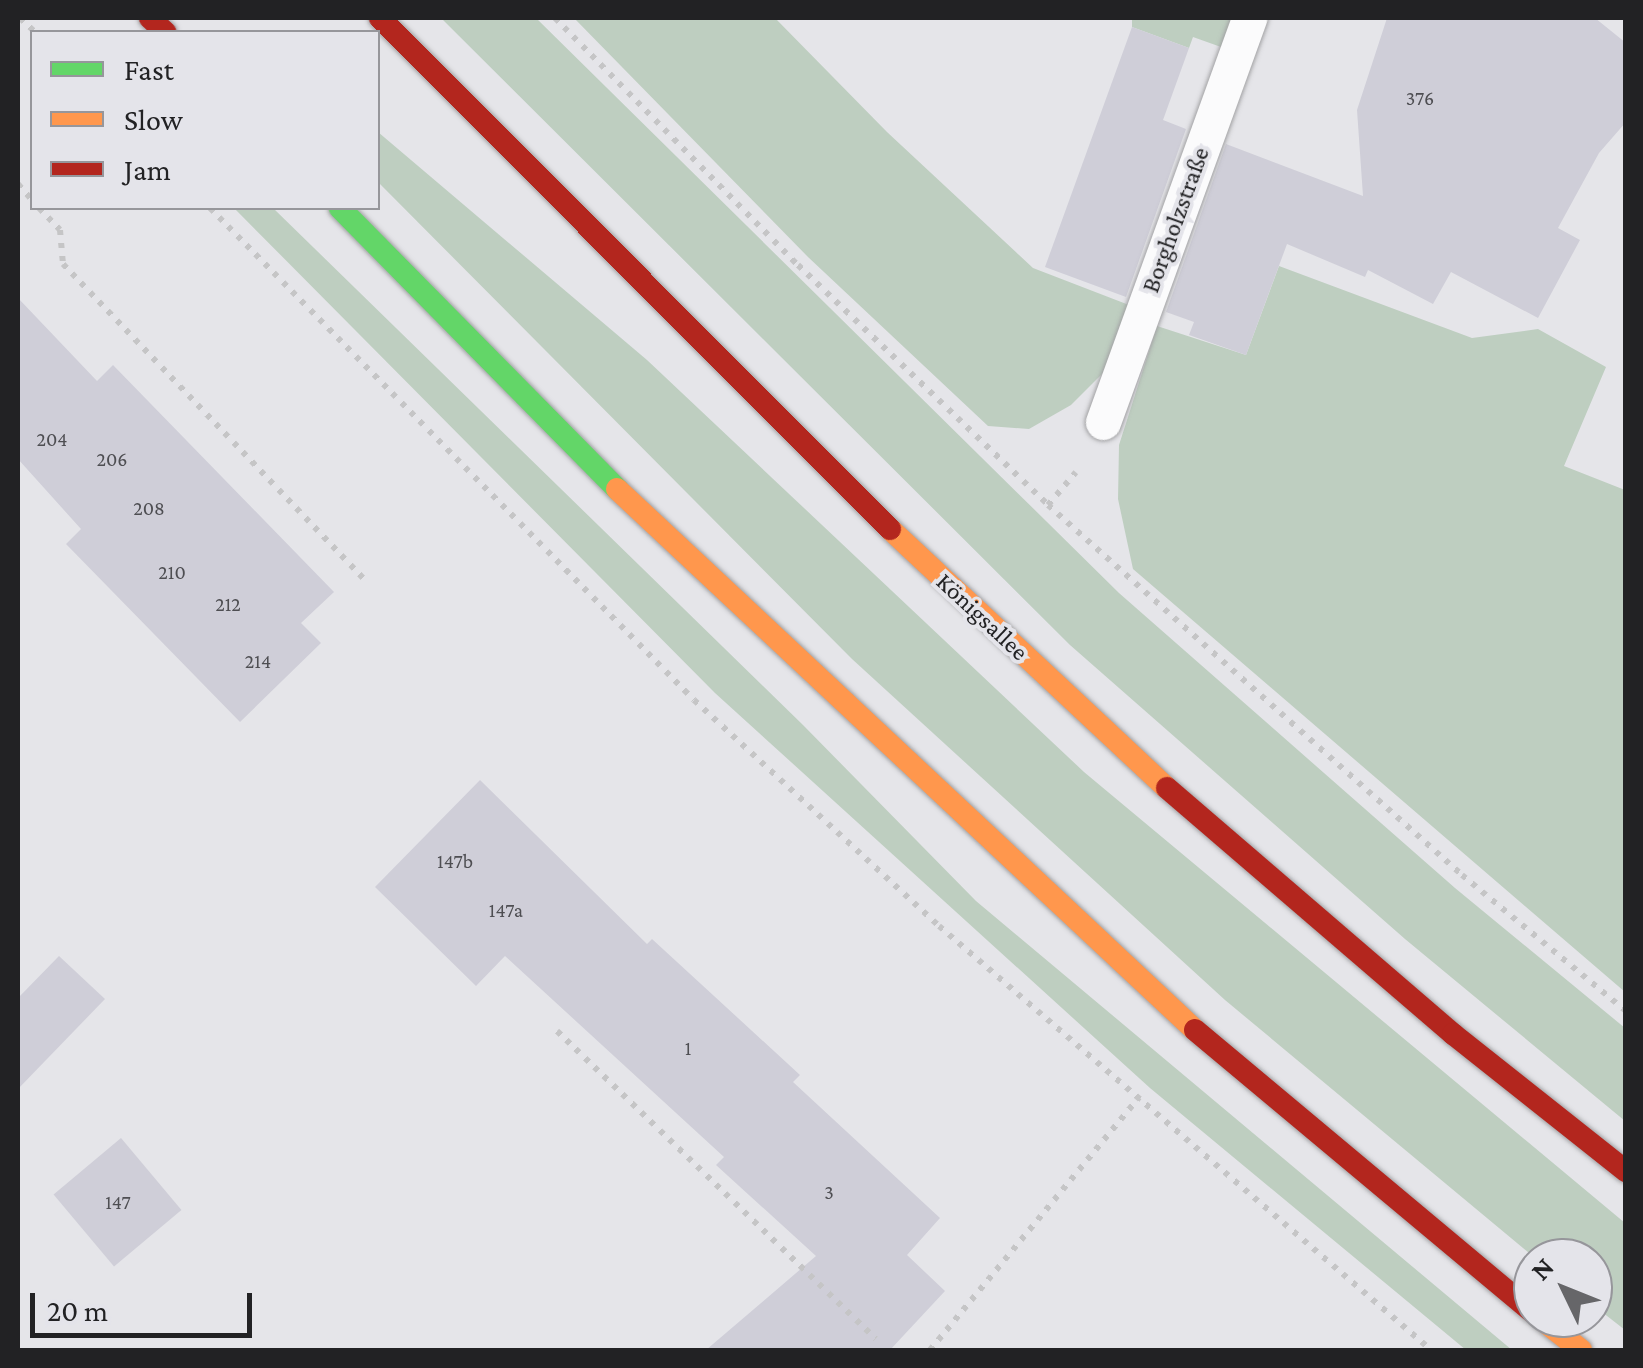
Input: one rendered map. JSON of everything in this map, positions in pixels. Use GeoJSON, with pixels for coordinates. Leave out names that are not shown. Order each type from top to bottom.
{"type":"FeatureCollection","features":[{"type":"Feature","properties":{"kind":"main road","name":"Königsallee"},"geometry":{"type":"LineString","coordinates":[[380,18],[822,465],[986,622],[1222,837],[1452,1034],[1626,1170]]}},
{"type":"Feature","properties":{"kind":"main road"},"geometry":{"type":"LineString","coordinates":[[342,210],[596,468],[1009,860],[1196,1031],[1513,1295]]}},
{"type":"Feature","properties":{"kind":"lane","name":"Borgholzstraße"},"geometry":{"type":"LineString","coordinates":[[1103,422],[1248,18]]}},
{"type":"Feature","properties":{"kind":"path"},"geometry":{"type":"LineString","coordinates":[[555,18],[798,266],[1048,505],[1462,875],[1626,1011]]}},
{"type":"Feature","properties":{"kind":"path"},"geometry":{"type":"LineString","coordinates":[[41,210],[60,230],[63,264],[368,583]]}},
{"type":"Feature","properties":{"kind":"path"},"geometry":{"type":"LineString","coordinates":[[212,210],[694,700],[939,926],[1431,1350]]}},
{"type":"Feature","properties":{"kind":"path"},"geometry":{"type":"LineString","coordinates":[[557,1031],[876,1338]]}},
{"type":"Feature","properties":{"kind":"path"},"geometry":{"type":"LineString","coordinates":[[930,1350],[1139,1098]]}},
{"type":"Feature","properties":{"kind":"green space"},"geometry":{"type":"Polygon","coordinates":[[[441,18],[536,18],[1119,593],[1455,888],[1625,1028],[1625,1121],[1405,939],[1070,645],[441,18]]]}},
{"type":"Feature","properties":{"kind":"green space"},"geometry":{"type":"Polygon","coordinates":[[[574,18],[775,18],[887,132],[1033,268],[1129,305],[1107,369],[1071,405],[1029,429],[988,426],[808,257],[574,18]]]}},
{"type":"Feature","properties":{"kind":"green space"},"geometry":{"type":"Polygon","coordinates":[[[1132,18],[1232,18],[1221,47],[1193,37],[1189,48],[1132,27],[1132,18]]]}},
{"type":"Feature","properties":{"kind":"green space"},"geometry":{"type":"Polygon","coordinates":[[[380,134],[647,360],[1084,772],[1625,1223],[1625,1330],[1613,1321],[1613,1238],[1513,1240],[1225,1000],[852,659],[380,184],[380,134]]]}},
{"type":"Feature","properties":{"kind":"green space"},"geometry":{"type":"Polygon","coordinates":[[[236,210],[275,210],[803,725],[976,901],[1512,1350],[1466,1350],[1150,1088],[715,693],[236,210]]]}},
{"type":"Feature","properties":{"kind":"green space"},"geometry":{"type":"Polygon","coordinates":[[[1279,266],[1472,338],[1538,329],[1606,367],[1564,466],[1625,490],[1625,992],[1133,569],[1118,499],[1119,445],[1157,326],[1246,355],[1279,266]]]}},
{"type":"Feature","properties":{"kind":"building"},"geometry":{"type":"Polygon","coordinates":[[[1387,18],[1595,18],[1626,43],[1626,122],[1599,153],[1558,228],[1580,240],[1538,318],[1451,272],[1433,304],[1368,270],[1365,277],[1287,244],[1246,355],[1189,335],[1194,322],[1166,312],[1226,144],[1363,196],[1357,110],[1387,18]]]}},
{"type":"Feature","properties":{"kind":"building"},"geometry":{"type":"Polygon","coordinates":[[[1132,27],[1189,48],[1163,120],[1186,129],[1126,297],[1045,267],[1132,27]]]}},
{"type":"Feature","properties":{"kind":"building"},"geometry":{"type":"Polygon","coordinates":[[[18,298],[97,381],[113,365],[334,592],[301,623],[321,643],[240,722],[66,544],[81,529],[18,459],[18,298]]]}},
{"type":"Feature","properties":{"kind":"building"},"geometry":{"type":"Polygon","coordinates":[[[480,780],[647,944],[652,939],[800,1075],[793,1082],[940,1218],[907,1255],[945,1291],[890,1350],[706,1350],[816,1256],[716,1165],[724,1157],[505,956],[476,986],[375,887],[480,780]]]}},
{"type":"Feature","properties":{"kind":"building"},"geometry":{"type":"Polygon","coordinates":[[[59,956],[105,999],[18,1089],[18,998],[59,956]]]}},
{"type":"Feature","properties":{"kind":"building"},"geometry":{"type":"Polygon","coordinates":[[[121,1138],[181,1210],[114,1267],[54,1195],[121,1138]]]}},
{"type":"Feature","properties":{"kind":"traffic: fast"},"geometry":{"type":"LineString","coordinates":[[342,210],[617,489]]}},
{"type":"Feature","properties":{"kind":"traffic: slow"},"geometry":{"type":"LineString","coordinates":[[617,489],[1195,1030]]}},
{"type":"Feature","properties":{"kind":"traffic: slow"},"geometry":{"type":"LineString","coordinates":[[890,529],[1167,788]]}},
{"type":"Feature","properties":{"kind":"traffic: slow"},"geometry":{"type":"LineString","coordinates":[[1566,1338],[1581,1350]]}},
{"type":"Feature","properties":{"kind":"traffic: jam"},"geometry":{"type":"LineString","coordinates":[[150,18],[163,30]]}},
{"type":"Feature","properties":{"kind":"traffic: jam"},"geometry":{"type":"LineString","coordinates":[[380,18],[890,529]]}},
{"type":"Feature","properties":{"kind":"traffic: jam"},"geometry":{"type":"LineString","coordinates":[[1167,788],[1453,1034],[1626,1171]]}},
{"type":"Feature","properties":{"kind":"traffic: jam"},"geometry":{"type":"LineString","coordinates":[[1195,1030],[1513,1296]]}}]}
